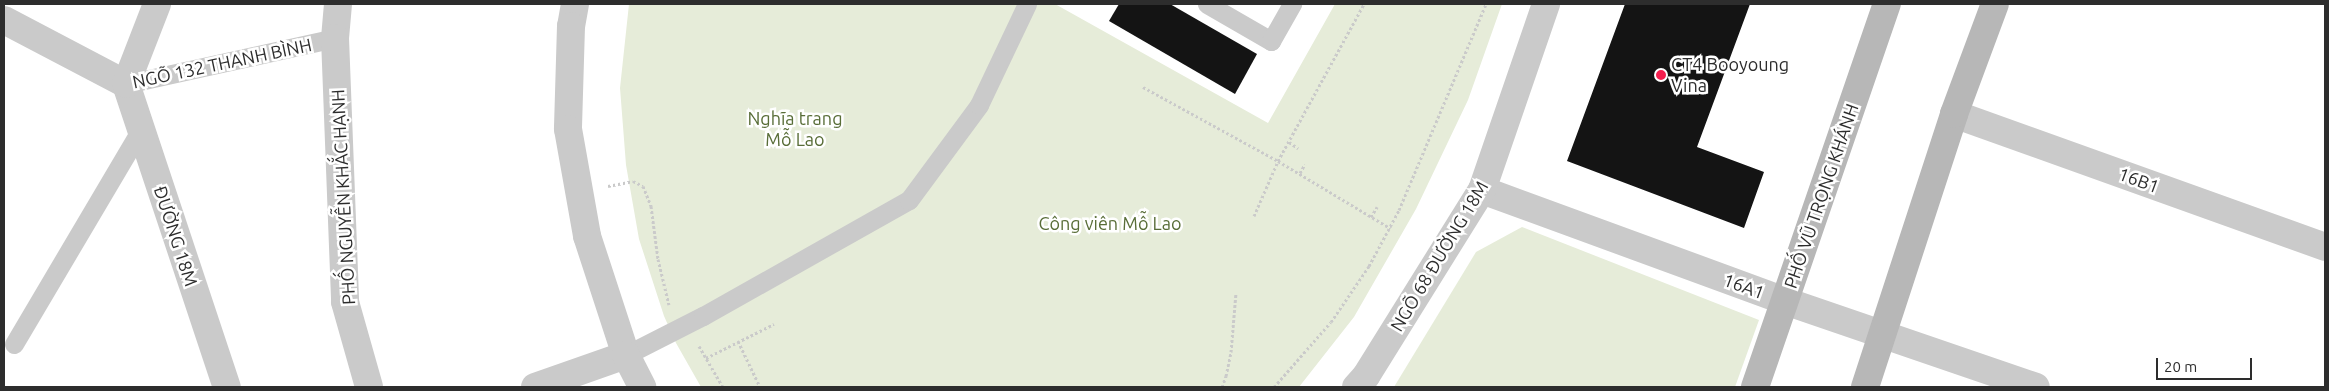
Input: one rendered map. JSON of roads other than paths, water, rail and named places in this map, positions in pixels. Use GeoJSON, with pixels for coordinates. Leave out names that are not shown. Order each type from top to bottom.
{"type":"FeatureCollection","features":[{"type":"Feature","properties":{"kind":"main road","name":"PHỐ VŨ TRỌNG KHÁNH"},"geometry":{"type":"LineString","coordinates":[[1755,387],[1887,4]]}},
{"type":"Feature","properties":{"kind":"main road"},"geometry":{"type":"LineString","coordinates":[[1864,387],[1883,335],[1954,114],[1995,4]]}},
{"type":"Feature","properties":{"kind":"street"},"geometry":{"type":"LineString","coordinates":[[126,84],[157,4]]}},
{"type":"Feature","properties":{"kind":"street","name":"PHỐ NGUYỄN KHẮC HẠNH"},"geometry":{"type":"LineString","coordinates":[[338,4],[335,38],[346,302],[369,387]]}},
{"type":"Feature","properties":{"kind":"street"},"geometry":{"type":"LineString","coordinates":[[575,4],[571,26],[568,130],[579,193],[587,236],[626,355],[642,387]]}},
{"type":"Feature","properties":{"kind":"street","name":"NGÕ 68 ĐƯỜNG 18M"},"geometry":{"type":"LineString","coordinates":[[1356,387],[1366,376],[1482,190],[1546,4]]}},
{"type":"Feature","properties":{"kind":"street","name":"NGÕ 132 THANH BÌNH"},"geometry":{"type":"LineString","coordinates":[[4,20],[126,84]]}},
{"type":"Feature","properties":{"kind":"street","name":"ĐƯỜNG 18M"},"geometry":{"type":"LineString","coordinates":[[126,84],[227,387]]}},
{"type":"Feature","properties":{"kind":"street","name":"16B1"},"geometry":{"type":"LineString","coordinates":[[1954,114],[2325,246]]}},
{"type":"Feature","properties":{"kind":"street","name":"16A1"},"geometry":{"type":"LineString","coordinates":[[1482,190],[1785,301],[2036,387]]}},
{"type":"Feature","properties":{"kind":"street"},"geometry":{"type":"LineString","coordinates":[[535,387],[626,355]]}},
{"type":"Feature","properties":{"kind":"lane"},"geometry":{"type":"LineString","coordinates":[[626,355],[681,327],[909,200],[979,106],[1027,4]]}},
{"type":"Feature","properties":{"kind":"lane"},"geometry":{"type":"LineString","coordinates":[[1207,4],[1271,41],[1292,4]]}},
{"type":"Feature","properties":{"kind":"lane","name":"NGÕ 132 THANH BÌNH"},"geometry":{"type":"LineString","coordinates":[[126,84],[335,38]]}},
{"type":"Feature","properties":{"kind":"lane"},"geometry":{"type":"LineString","coordinates":[[14,344],[141,129]]}},
{"type":"Feature","properties":{"kind":"place","name":"CT4 Booyoung Vina"},"geometry":{"type":"Point","coordinates":[1661,75]}},
{"type":"Feature","properties":{"kind":"park label","name":"Nghĩa trang Mỗ Lao"},"geometry":{"type":"Point","coordinates":[795,129]}},
{"type":"Feature","properties":{"kind":"park label","name":"Công viên Mỗ Lao"},"geometry":{"type":"Point","coordinates":[1110,223]}}]}
